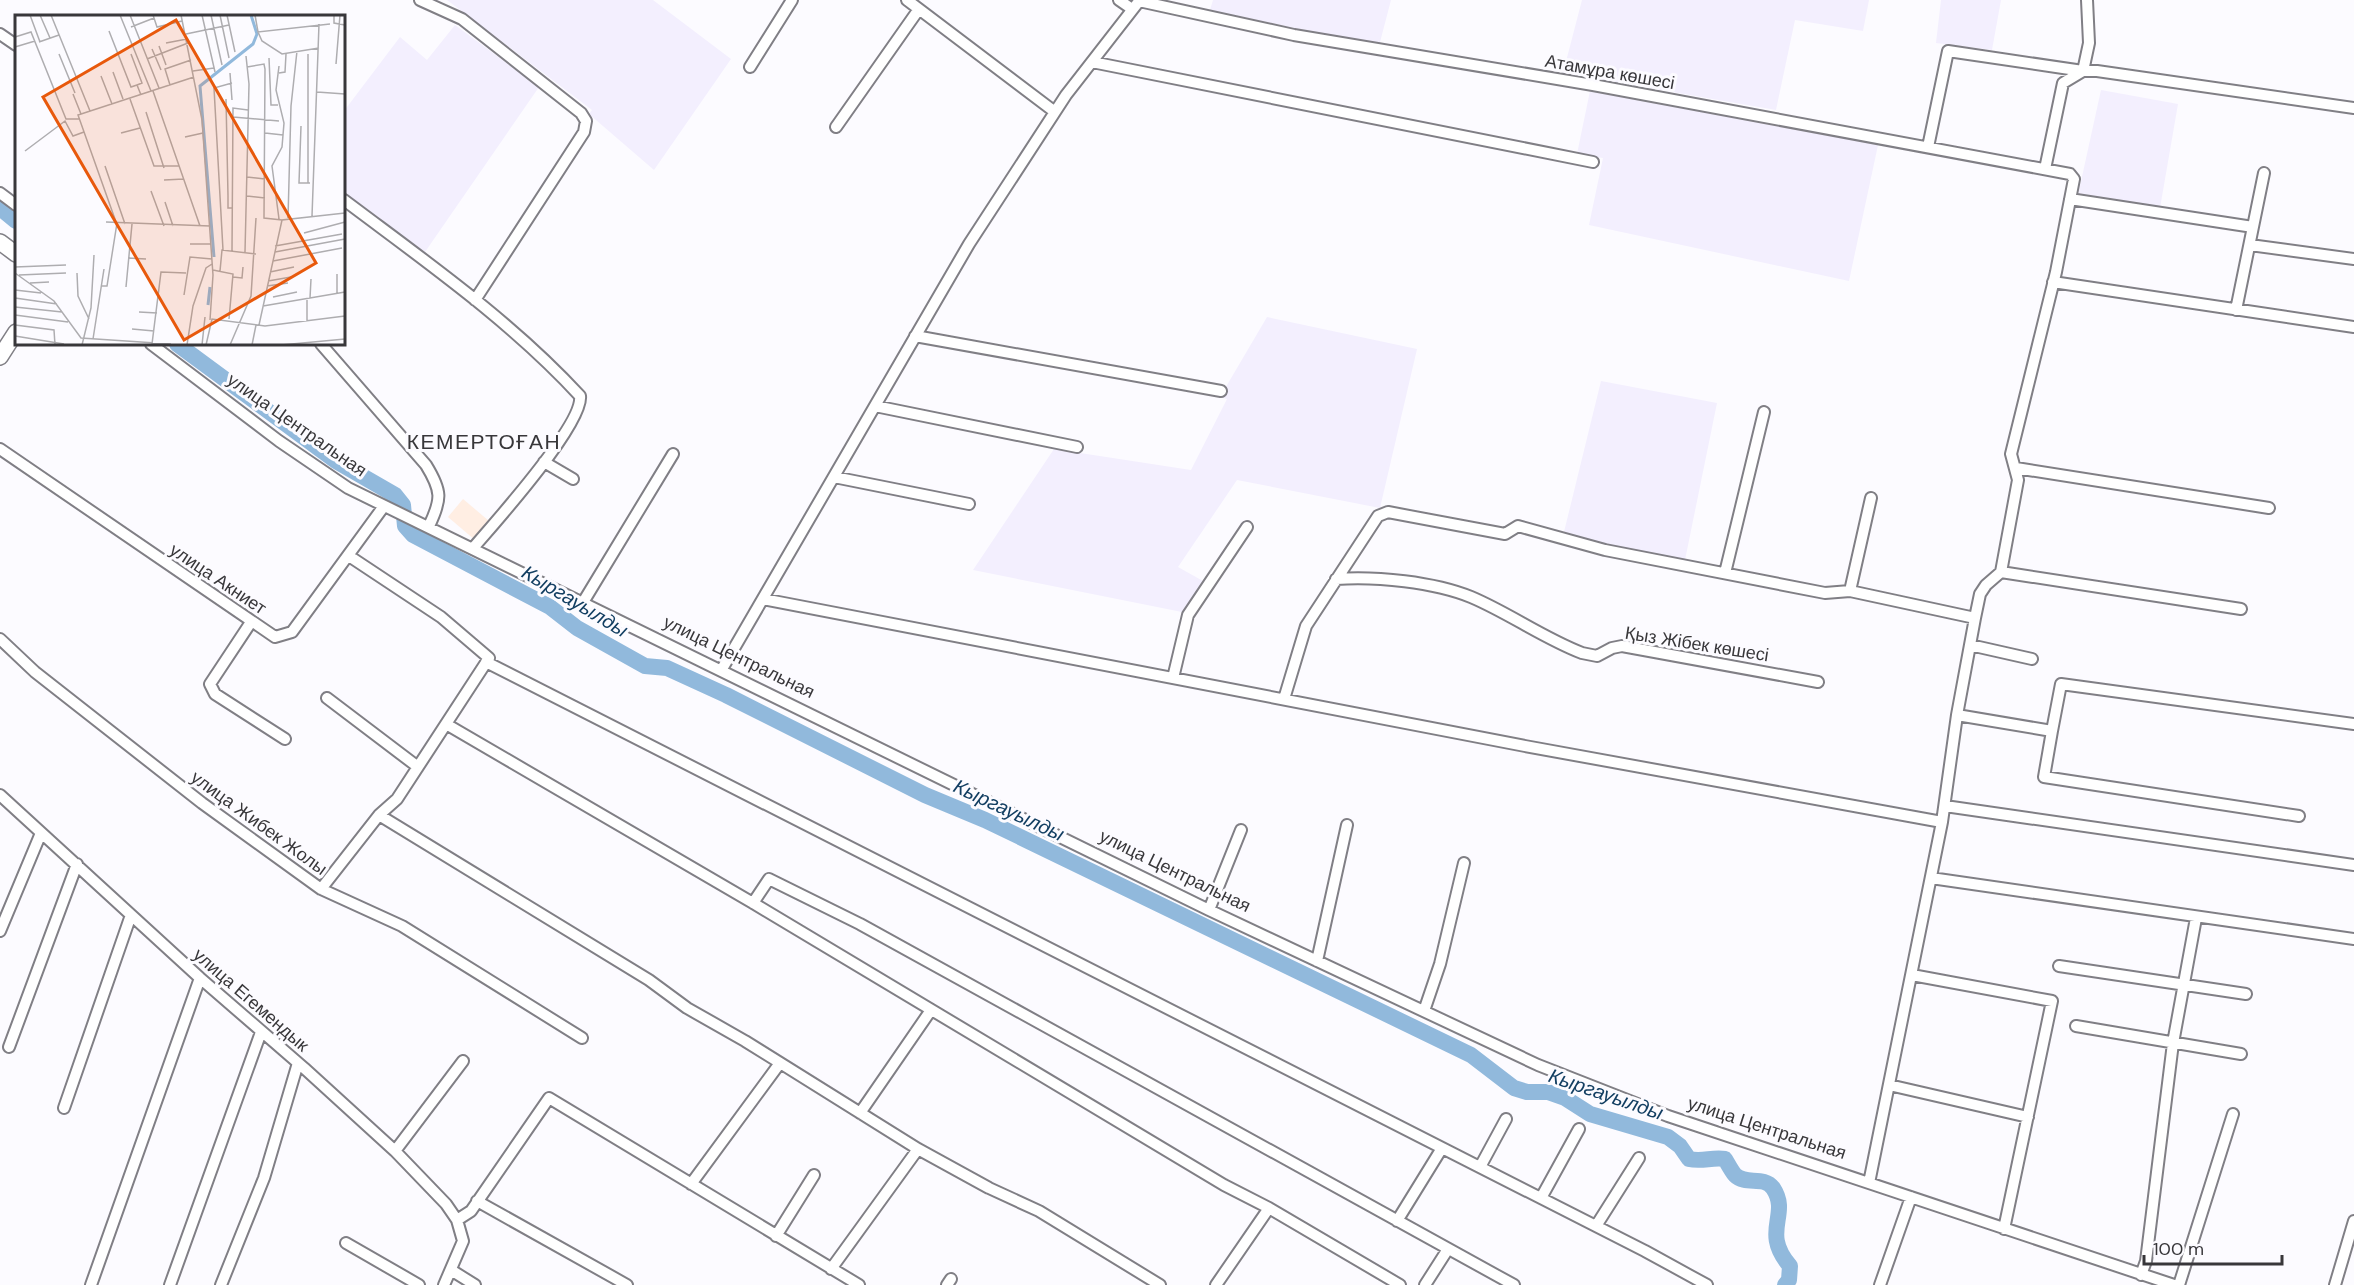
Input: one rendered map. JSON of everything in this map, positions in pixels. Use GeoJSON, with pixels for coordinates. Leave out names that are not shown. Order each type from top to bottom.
{"type":"FeatureCollection","features":[{"type":"Feature","properties":{"kind":"main road"},"geometry":{"type":"LineString","coordinates":[[0,242],[15,253]]}},
{"type":"Feature","properties":{"kind":"main road"},"geometry":{"type":"LineString","coordinates":[[0,357],[15,334]]}},
{"type":"Feature","properties":{"kind":"street"},"geometry":{"type":"LineString","coordinates":[[420,0],[462,19],[581,113],[586,121],[584,132],[475,300]]}},
{"type":"Feature","properties":{"kind":"street"},"geometry":{"type":"LineString","coordinates":[[750,67],[792,0]]}},
{"type":"Feature","properties":{"kind":"street"},"geometry":{"type":"LineString","coordinates":[[907,0],[1055,112]]}},
{"type":"Feature","properties":{"kind":"street"},"geometry":{"type":"LineString","coordinates":[[722,669],[969,244],[1055,112],[1137,3],[1119,0]]}},
{"type":"Feature","properties":{"kind":"street"},"geometry":{"type":"LineString","coordinates":[[2045,169],[2063,83],[2083,71],[2089,43],[2087,0]]}},
{"type":"Feature","properties":{"kind":"street","name":"Атамұра көшесі"},"geometry":{"type":"LineString","coordinates":[[1137,3],[1294,35],[1593,85],[2070,174],[2074,179],[2070,199]]}},
{"type":"Feature","properties":{"kind":"street"},"geometry":{"type":"LineString","coordinates":[[836,127],[920,9]]}},
{"type":"Feature","properties":{"kind":"street"},"geometry":{"type":"LineString","coordinates":[[0,34],[15,44]]}},
{"type":"Feature","properties":{"kind":"street"},"geometry":{"type":"LineString","coordinates":[[1928,147],[1948,51],[2354,108]]}},
{"type":"Feature","properties":{"kind":"street"},"geometry":{"type":"LineString","coordinates":[[1092,62],[1593,162]]}},
{"type":"Feature","properties":{"kind":"street"},"geometry":{"type":"LineString","coordinates":[[2236,310],[2264,173]]}},
{"type":"Feature","properties":{"kind":"street"},"geometry":{"type":"LineString","coordinates":[[0,193],[15,204]]}},
{"type":"Feature","properties":{"kind":"street"},"geometry":{"type":"LineString","coordinates":[[1869,1183],[1942,822],[1957,715],[1975,618],[1980,594],[1986,585],[2001,572],[2018,480],[2011,454],[2053,282],[2070,199],[2253,227]]}},
{"type":"Feature","properties":{"kind":"street"},"geometry":{"type":"LineString","coordinates":[[345,201],[475,300],[558,372],[580,396],[579,410],[544,462],[473,548]]}},
{"type":"Feature","properties":{"kind":"street"},"geometry":{"type":"LineString","coordinates":[[2250,244],[2354,259]]}},
{"type":"Feature","properties":{"kind":"street"},"geometry":{"type":"LineString","coordinates":[[2053,282],[2354,327]]}},
{"type":"Feature","properties":{"kind":"street"},"geometry":{"type":"LineString","coordinates":[[915,336],[1221,391]]}},
{"type":"Feature","properties":{"kind":"street","name":"улица Центральная"},"geometry":{"type":"LineString","coordinates":[[152,345],[348,489],[429,526],[582,604],[722,669],[1209,910],[1520,1057],[1668,1116],[2140,1275],[2176,1285]]}},
{"type":"Feature","properties":{"kind":"street"},"geometry":{"type":"LineString","coordinates":[[322,345],[426,465],[436,481],[439,505],[429,526]]}},
{"type":"Feature","properties":{"kind":"street"},"geometry":{"type":"LineString","coordinates":[[874,406],[1077,447]]}},
{"type":"Feature","properties":{"kind":"street"},"geometry":{"type":"LineString","coordinates":[[1725,573],[1764,412]]}},
{"type":"Feature","properties":{"kind":"street","name":"улица Акниет"},"geometry":{"type":"LineString","coordinates":[[0,449],[275,637],[292,632],[349,556],[389,508]]}},
{"type":"Feature","properties":{"kind":"street"},"geometry":{"type":"LineString","coordinates":[[582,604],[673,454]]}},
{"type":"Feature","properties":{"kind":"street"},"geometry":{"type":"LineString","coordinates":[[544,462],[573,479]]}},
{"type":"Feature","properties":{"kind":"street"},"geometry":{"type":"LineString","coordinates":[[2016,468],[2269,508]]}},
{"type":"Feature","properties":{"kind":"street"},"geometry":{"type":"LineString","coordinates":[[834,477],[969,504]]}},
{"type":"Feature","properties":{"kind":"street"},"geometry":{"type":"LineString","coordinates":[[1851,591],[1871,498]]}},
{"type":"Feature","properties":{"kind":"street"},"geometry":{"type":"LineString","coordinates":[[1284,699],[1300,638],[1378,516],[1388,512],[1505,534],[1518,526],[1605,550],[1825,593],[1851,591],[1975,618]]}},
{"type":"Feature","properties":{"kind":"street"},"geometry":{"type":"LineString","coordinates":[[1173,678],[1188,615],[1247,527]]}},
{"type":"Feature","properties":{"kind":"street"},"geometry":{"type":"LineString","coordinates":[[321,889],[379,815],[397,799],[489,658],[441,617],[349,556]]}},
{"type":"Feature","properties":{"kind":"street"},"geometry":{"type":"LineString","coordinates":[[2001,572],[2241,609]]}},
{"type":"Feature","properties":{"kind":"street","name":"Қыз Жібек көшесі"},"geometry":{"type":"LineString","coordinates":[[1336,579],[1355,578],[1424,583],[1446,589],[1472,597],[1582,653],[1597,656],[1612,648],[1622,646],[1818,682]]}},
{"type":"Feature","properties":{"kind":"street"},"geometry":{"type":"LineString","coordinates":[[763,599],[1942,822]]}},
{"type":"Feature","properties":{"kind":"street"},"geometry":{"type":"LineString","coordinates":[[250,622],[210,684],[215,694],[285,739]]}},
{"type":"Feature","properties":{"kind":"street","name":"улица Жибек Жолы"},"geometry":{"type":"LineString","coordinates":[[0,639],[35,672],[137,752],[321,889],[402,926],[582,1038]]}},
{"type":"Feature","properties":{"kind":"street"},"geometry":{"type":"LineString","coordinates":[[1970,645],[2032,658]]}},
{"type":"Feature","properties":{"kind":"street"},"geometry":{"type":"LineString","coordinates":[[486,662],[1596,1226],[1707,1285]]}},
{"type":"Feature","properties":{"kind":"street"},"geometry":{"type":"LineString","coordinates":[[2299,816],[2044,777],[2061,684],[2354,724]]}},
{"type":"Feature","properties":{"kind":"street"},"geometry":{"type":"LineString","coordinates":[[327,698],[418,767]]}},
{"type":"Feature","properties":{"kind":"street"},"geometry":{"type":"LineString","coordinates":[[1957,715],[2052,731]]}},
{"type":"Feature","properties":{"kind":"street"},"geometry":{"type":"LineString","coordinates":[[446,724],[753,903],[1224,1185],[1269,1208],[1400,1285]]}},
{"type":"Feature","properties":{"kind":"street","name":"улица Егемендык"},"geometry":{"type":"LineString","coordinates":[[0,795],[130,915],[395,1151],[446,1204],[457,1220],[463,1241],[451,1270]]}},
{"type":"Feature","properties":{"kind":"street"},"geometry":{"type":"LineString","coordinates":[[1945,806],[2354,865]]}},
{"type":"Feature","properties":{"kind":"street"},"geometry":{"type":"LineString","coordinates":[[379,815],[649,980],[687,1008],[918,1149],[989,1188],[1039,1211],[1160,1285]]}},
{"type":"Feature","properties":{"kind":"street"},"geometry":{"type":"LineString","coordinates":[[1317,961],[1347,825]]}},
{"type":"Feature","properties":{"kind":"street"},"geometry":{"type":"LineString","coordinates":[[1209,910],[1241,830]]}},
{"type":"Feature","properties":{"kind":"street"},"geometry":{"type":"LineString","coordinates":[[0,931],[41,833]]}},
{"type":"Feature","properties":{"kind":"street"},"geometry":{"type":"LineString","coordinates":[[1424,1011],[1440,964],[1464,863]]}},
{"type":"Feature","properties":{"kind":"street"},"geometry":{"type":"LineString","coordinates":[[9,1047],[77,864]]}},
{"type":"Feature","properties":{"kind":"street"},"geometry":{"type":"LineString","coordinates":[[1931,878],[2354,939]]}},
{"type":"Feature","properties":{"kind":"street"},"geometry":{"type":"LineString","coordinates":[[753,903],[769,879],[860,924],[1514,1285]]}},
{"type":"Feature","properties":{"kind":"street"},"geometry":{"type":"LineString","coordinates":[[64,1108],[130,915]]}},
{"type":"Feature","properties":{"kind":"street"},"geometry":{"type":"LineString","coordinates":[[2140,1275],[2146,1261],[2173,1043],[2196,918]]}},
{"type":"Feature","properties":{"kind":"street"},"geometry":{"type":"LineString","coordinates":[[2059,966],[2246,994]]}},
{"type":"Feature","properties":{"kind":"street"},"geometry":{"type":"LineString","coordinates":[[1912,975],[2052,1001],[2004,1229]]}},
{"type":"Feature","properties":{"kind":"street"},"geometry":{"type":"LineString","coordinates":[[91,1285],[200,978]]}},
{"type":"Feature","properties":{"kind":"street"},"geometry":{"type":"LineString","coordinates":[[860,1113],[932,1010]]}},
{"type":"Feature","properties":{"kind":"street"},"geometry":{"type":"LineString","coordinates":[[2076,1026],[2241,1054]]}},
{"type":"Feature","properties":{"kind":"street"},"geometry":{"type":"LineString","coordinates":[[170,1285],[261,1032]]}},
{"type":"Feature","properties":{"kind":"street"},"geometry":{"type":"LineString","coordinates":[[395,1151],[463,1061]]}},
{"type":"Feature","properties":{"kind":"street"},"geometry":{"type":"LineString","coordinates":[[221,1285],[264,1178],[298,1063]]}},
{"type":"Feature","properties":{"kind":"street"},"geometry":{"type":"LineString","coordinates":[[691,1184],[780,1063]]}},
{"type":"Feature","properties":{"kind":"street"},"geometry":{"type":"LineString","coordinates":[[1889,1085],[2028,1117]]}},
{"type":"Feature","properties":{"kind":"street"},"geometry":{"type":"LineString","coordinates":[[457,1220],[471,1211],[549,1098],[859,1285]]}},
{"type":"Feature","properties":{"kind":"street"},"geometry":{"type":"LineString","coordinates":[[2176,1285],[2233,1114]]}},
{"type":"Feature","properties":{"kind":"street"},"geometry":{"type":"LineString","coordinates":[[1480,1167],[1506,1119]]}},
{"type":"Feature","properties":{"kind":"street"},"geometry":{"type":"LineString","coordinates":[[1541,1198],[1579,1129]]}},
{"type":"Feature","properties":{"kind":"street"},"geometry":{"type":"LineString","coordinates":[[1397,1221],[1442,1148]]}},
{"type":"Feature","properties":{"kind":"street"},"geometry":{"type":"LineString","coordinates":[[831,1269],[918,1149]]}},
{"type":"Feature","properties":{"kind":"street"},"geometry":{"type":"LineString","coordinates":[[1596,1226],[1639,1158]]}},
{"type":"Feature","properties":{"kind":"street"},"geometry":{"type":"LineString","coordinates":[[776,1236],[814,1175]]}},
{"type":"Feature","properties":{"kind":"street"},"geometry":{"type":"LineString","coordinates":[[1880,1285],[1911,1197]]}},
{"type":"Feature","properties":{"kind":"street"},"geometry":{"type":"LineString","coordinates":[[477,1201],[627,1285]]}},
{"type":"Feature","properties":{"kind":"street"},"geometry":{"type":"LineString","coordinates":[[1216,1285],[1269,1208]]}},
{"type":"Feature","properties":{"kind":"street"},"geometry":{"type":"LineString","coordinates":[[2335,1285],[2354,1221]]}},
{"type":"Feature","properties":{"kind":"street"},"geometry":{"type":"LineString","coordinates":[[346,1243],[418,1285]]}},
{"type":"Feature","properties":{"kind":"street"},"geometry":{"type":"LineString","coordinates":[[1425,1285],[1448,1248]]}},
{"type":"Feature","properties":{"kind":"street"},"geometry":{"type":"LineString","coordinates":[[444,1285],[451,1270],[475,1285]]}},
{"type":"Feature","properties":{"kind":"shaded area"},"geometry":{"type":"Polygon","coordinates":[[[447,0],[653,0],[731,59],[654,170],[589,114],[592,110],[447,0]]]}},
{"type":"Feature","properties":{"kind":"shaded area"},"geometry":{"type":"Polygon","coordinates":[[[1213,0],[1391,0],[1379,46],[1210,10],[1213,0]]]}},
{"type":"Feature","properties":{"kind":"shaded area"},"geometry":{"type":"Polygon","coordinates":[[[1582,0],[1869,0],[1863,31],[1795,20],[1776,110],[1563,73],[1582,0]]]}},
{"type":"Feature","properties":{"kind":"shaded area"},"geometry":{"type":"Polygon","coordinates":[[[1941,0],[2001,0],[1992,50],[1936,43],[1941,0]]]}},
{"type":"Feature","properties":{"kind":"shaded area"},"geometry":{"type":"Polygon","coordinates":[[[455,25],[539,87],[425,252],[345,193],[345,110],[400,37],[427,60],[455,25]]]}},
{"type":"Feature","properties":{"kind":"shaded area"},"geometry":{"type":"Polygon","coordinates":[[[2101,90],[2178,104],[2160,208],[2078,195],[2101,90]]]}},
{"type":"Feature","properties":{"kind":"shaded area"},"geometry":{"type":"Polygon","coordinates":[[[1590,91],[1878,145],[1849,281],[1589,225],[1603,158],[1577,154],[1590,91]]]}},
{"type":"Feature","properties":{"kind":"shaded area"},"geometry":{"type":"Polygon","coordinates":[[[1267,317],[1417,349],[1380,508],[1237,480],[1178,567],[1203,581],[1182,612],[973,570],[1054,449],[1191,470],[1227,399],[1220,397],[1267,317]]]}},
{"type":"Feature","properties":{"kind":"shaded area"},"geometry":{"type":"Polygon","coordinates":[[[1601,381],[1717,403],[1685,560],[1611,546],[1564,532],[1601,381]]]}},
{"type":"Feature","properties":{"kind":"shaded area"},"geometry":{"type":"Polygon","coordinates":[[[463,499],[489,521],[475,540],[448,517],[463,499]]]}},
{"type":"Feature","properties":{"kind":"waterway"},"geometry":{"type":"LineString","coordinates":[[0,208],[15,220]]}},
{"type":"Feature","properties":{"kind":"waterway","name":"Кыргауылды"},"geometry":{"type":"LineString","coordinates":[[178,345],[336,461],[395,495],[403,505],[405,526],[413,535],[550,607],[577,628],[645,666],[667,668],[726,695],[925,795],[985,820],[1471,1055],[1514,1088],[1527,1092],[1548,1092],[1565,1098],[1590,1114],[1668,1137],[1680,1146],[1689,1159],[1725,1159],[1739,1178],[1769,1184],[1778,1198],[1777,1243],[1781,1254],[1790,1266],[1789,1280],[1785,1285]]}},
{"type":"Feature","properties":{"kind":"district","name":"КЕМЕРТОҒАН"},"geometry":{"type":"Point","coordinates":[484,442]}}]}
